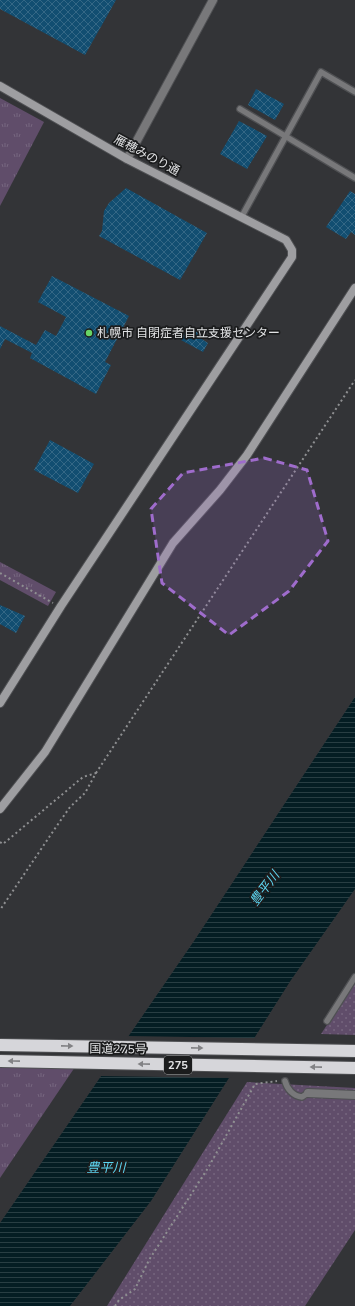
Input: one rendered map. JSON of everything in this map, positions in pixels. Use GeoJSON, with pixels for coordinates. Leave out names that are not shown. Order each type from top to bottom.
{"type":"FeatureCollection","features":[{"type":"Feature","properties":{"kind":"highway","name":"国道275号"},"geometry":{"type":"LineString","coordinates":[[0,1045],[355,1051]]}},
{"type":"Feature","properties":{"kind":"highway","name":"国道275号"},"geometry":{"type":"LineString","coordinates":[[0,1061],[355,1068]]}},
{"type":"Feature","properties":{"kind":"street"},"geometry":{"type":"LineString","coordinates":[[127,159],[213,0]]}},
{"type":"Feature","properties":{"kind":"street","name":"雁穂みのり通"},"geometry":{"type":"LineString","coordinates":[[0,86],[127,159],[242,216],[286,240],[292,250],[292,257],[289,262],[65,600],[0,703]]}},
{"type":"Feature","properties":{"kind":"street"},"geometry":{"type":"LineString","coordinates":[[0,810],[45,752],[173,543],[220,490],[247,455],[355,288]]}},
{"type":"Feature","properties":{"kind":"street"},"geometry":{"type":"LineString","coordinates":[[308,1093],[355,1095]]}},
{"type":"Feature","properties":{"kind":"lane"},"geometry":{"type":"LineString","coordinates":[[242,216],[321,72],[355,92]]}},
{"type":"Feature","properties":{"kind":"lane"},"geometry":{"type":"LineString","coordinates":[[240,109],[286,135],[355,178]]}},
{"type":"Feature","properties":{"kind":"lane"},"geometry":{"type":"LineString","coordinates":[[327,1021],[353,983],[355,977]]}},
{"type":"Feature","properties":{"kind":"lane"},"geometry":{"type":"LineString","coordinates":[[284,1081],[289,1090],[297,1097],[302,1098],[308,1093]]}},
{"type":"Feature","properties":{"kind":"path"},"geometry":{"type":"LineString","coordinates":[[0,910],[70,807],[85,793],[96,773],[355,380]]}},
{"type":"Feature","properties":{"kind":"path"},"geometry":{"type":"LineString","coordinates":[[0,573],[53,603]]}},
{"type":"Feature","properties":{"kind":"path"},"geometry":{"type":"LineString","coordinates":[[0,842],[3,844],[83,776],[96,773]]}},
{"type":"Feature","properties":{"kind":"path"},"geometry":{"type":"LineString","coordinates":[[115,1306],[119,1300],[135,1289],[149,1260],[208,1168],[255,1084],[284,1081]]}},
{"type":"Feature","properties":{"kind":"highlighted area"},"geometry":{"type":"Polygon","coordinates":[[[264,458],[307,470],[328,541],[289,591],[229,635],[162,583],[151,509],[183,473],[264,458]]]}},
{"type":"Feature","properties":{"kind":"green space"},"geometry":{"type":"Polygon","coordinates":[[[0,98],[44,122],[0,206],[0,98]]]}},
{"type":"Feature","properties":{"kind":"green space"},"geometry":{"type":"Polygon","coordinates":[[[0,562],[56,592],[48,606],[0,580],[0,562]]]}},
{"type":"Feature","properties":{"kind":"green space"},"geometry":{"type":"Polygon","coordinates":[[[355,982],[355,1035],[321,1034],[355,982]]]}},
{"type":"Feature","properties":{"kind":"green space"},"geometry":{"type":"Polygon","coordinates":[[[0,1067],[75,1067],[0,1178],[0,1067]]]}},
{"type":"Feature","properties":{"kind":"green space"},"geometry":{"type":"Polygon","coordinates":[[[247,1082],[355,1088],[355,1230],[305,1306],[107,1306],[247,1082]]]}},
{"type":"Feature","properties":{"kind":"water","name":"豊平川"},"geometry":{"type":"Polygon","coordinates":[[[355,697],[355,889],[291,980],[151,1201],[70,1306],[0,1306],[0,1223],[194,941],[355,697]]]}},
{"type":"Feature","properties":{"kind":"pier"},"geometry":{"type":"Polygon","coordinates":[[[127,1036],[256,1038],[231,1078],[99,1076],[127,1036]]]}},
{"type":"Feature","properties":{"kind":"building"},"geometry":{"type":"Polygon","coordinates":[[[0,0],[116,0],[85,55],[0,9],[0,0]]]}},
{"type":"Feature","properties":{"kind":"building"},"geometry":{"type":"Polygon","coordinates":[[[256,89],[284,104],[275,120],[248,105],[256,89]]]}},
{"type":"Feature","properties":{"kind":"building"},"geometry":{"type":"Polygon","coordinates":[[[239,121],[267,136],[247,169],[220,154],[239,121]]]}},
{"type":"Feature","properties":{"kind":"building"},"geometry":{"type":"Polygon","coordinates":[[[126,188],[207,233],[180,280],[99,236],[102,231],[104,211],[109,203],[126,188]]]}},
{"type":"Feature","properties":{"kind":"building"},"geometry":{"type":"Polygon","coordinates":[[[350,191],[355,194],[355,235],[351,232],[346,239],[326,227],[350,191]]]}},
{"type":"Feature","properties":{"kind":"building","name":"札幌市 自閉症者自立支援センター"},"geometry":{"type":"Polygon","coordinates":[[[52,276],[129,316],[105,362],[111,365],[96,394],[30,358],[32,353],[5,339],[0,349],[0,326],[36,345],[45,330],[56,336],[66,317],[38,302],[52,276]]]}},
{"type":"Feature","properties":{"kind":"building"},"geometry":{"type":"Polygon","coordinates":[[[188,327],[203,335],[200,338],[208,343],[203,352],[181,340],[188,327]]]}},
{"type":"Feature","properties":{"kind":"building"},"geometry":{"type":"Polygon","coordinates":[[[50,440],[94,464],[78,493],[34,470],[50,440]]]}},
{"type":"Feature","properties":{"kind":"building"},"geometry":{"type":"Polygon","coordinates":[[[0,605],[25,616],[16,633],[0,624],[0,605]]]}},
{"type":"Feature","properties":{"kind":"place","name":"札幌市 自閉症者自立支援センター"},"geometry":{"type":"Point","coordinates":[89,333]}}]}
